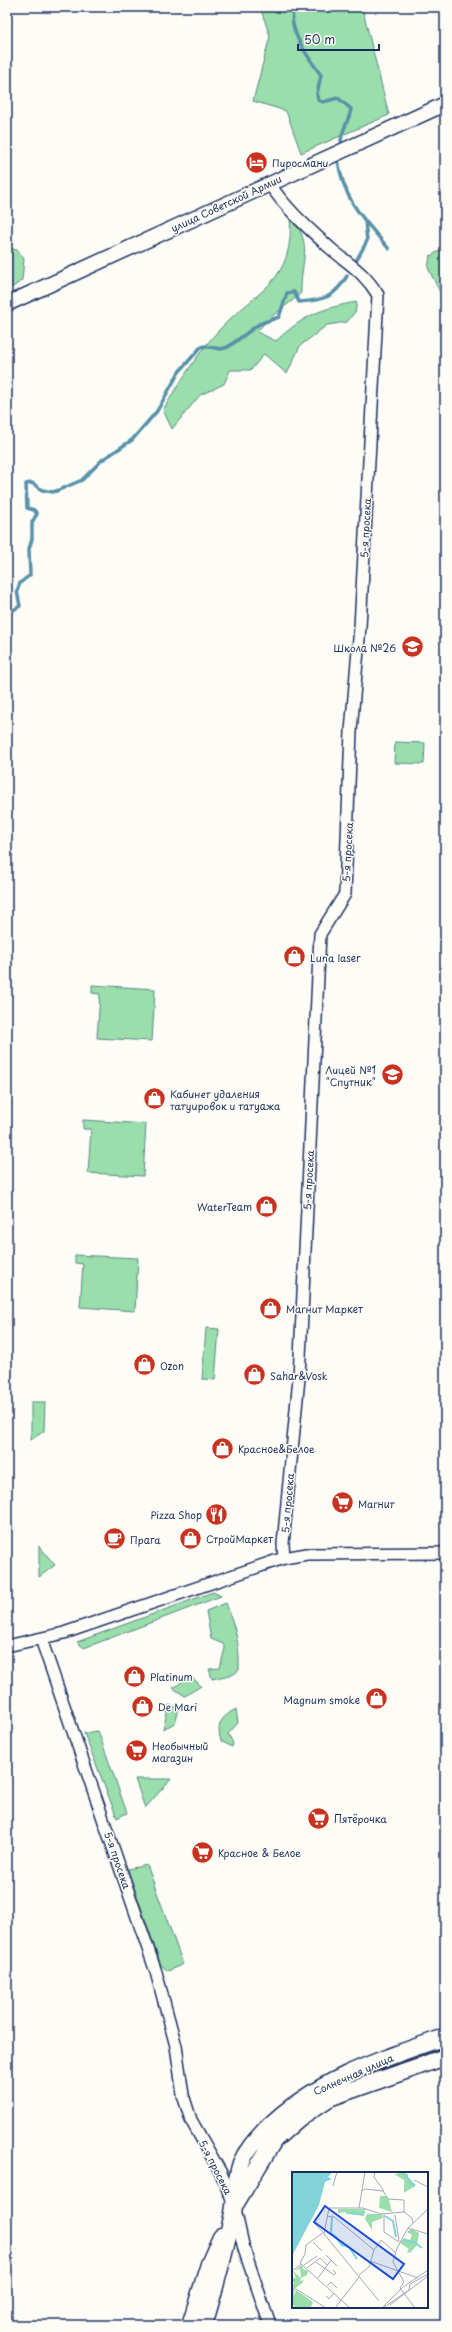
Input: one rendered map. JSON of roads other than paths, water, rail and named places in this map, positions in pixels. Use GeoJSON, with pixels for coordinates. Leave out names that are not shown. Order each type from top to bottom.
{"type":"FeatureCollection","features":[{"type":"Feature","properties":{"kind":"main road","name":"Солнечная улица"},"geometry":{"type":"LineString","coordinates":[[234,2206],[236,2178],[250,2146],[285,2110],[306,2095],[331,2081],[445,2037]]}},
{"type":"Feature","properties":{"kind":"main road","name":"Солнечная улица"},"geometry":{"type":"LineString","coordinates":[[234,2206],[274,2140],[299,2118],[329,2098],[445,2057]]}},
{"type":"Feature","properties":{"kind":"main road"},"geometry":{"type":"LineString","coordinates":[[190,2325],[209,2264],[234,2206]]}},
{"type":"Feature","properties":{"kind":"main road"},"geometry":{"type":"LineString","coordinates":[[204,2325],[221,2270],[234,2206]]}},
{"type":"Feature","properties":{"kind":"street","name":"улица Советской Армии"},"geometry":{"type":"LineString","coordinates":[[7,304],[269,183],[445,104]]}},
{"type":"Feature","properties":{"kind":"street","name":"5-я просека"},"geometry":{"type":"LineString","coordinates":[[269,183],[280,200],[330,248],[368,278],[378,295],[360,627],[351,730],[345,894],[320,934],[299,1378],[284,1558]]}},
{"type":"Feature","properties":{"kind":"street"},"geometry":{"type":"LineString","coordinates":[[7,1646],[64,1634],[284,1558],[307,1554],[445,1553]]}},
{"type":"Feature","properties":{"kind":"street","name":"5-я просека"},"geometry":{"type":"LineString","coordinates":[[40,1639],[156,1972],[176,2046],[183,2095],[191,2120],[221,2173],[234,2206],[244,2249],[270,2325]]}},
{"type":"Feature","properties":{"kind":"waterway"},"geometry":{"type":"LineString","coordinates":[[295,7],[293,15],[295,33],[305,52],[321,75],[317,94],[318,100],[323,102],[338,98],[351,109],[341,141]]}},
{"type":"Feature","properties":{"kind":"waterway"},"geometry":{"type":"LineString","coordinates":[[338,161],[341,176],[350,199],[363,219],[389,249]]}},
{"type":"Feature","properties":{"kind":"waterway"},"geometry":{"type":"LineString","coordinates":[[356,261],[367,241],[365,221]]}},
{"type":"Feature","properties":{"kind":"waterway"},"geometry":{"type":"LineString","coordinates":[[7,611],[10,612],[20,606],[17,591],[20,583],[30,575],[29,549],[32,539],[32,522],[37,514],[34,510],[27,508],[26,484],[32,483],[42,490],[53,492],[82,480],[102,460],[132,440],[157,411],[179,372],[200,348],[204,346],[221,349],[228,347],[259,324],[279,317],[287,293],[294,292],[299,302],[322,299],[338,289],[347,276]]}},
{"type":"Feature","properties":{"kind":"place","name":"Пиросмани"},"geometry":{"type":"Point","coordinates":[257,162]}},
{"type":"Feature","properties":{"kind":"place","name":"Школа №26"},"geometry":{"type":"Point","coordinates":[412,647]}},
{"type":"Feature","properties":{"kind":"place","name":"Luna laser"},"geometry":{"type":"Point","coordinates":[294,957]}},
{"type":"Feature","properties":{"kind":"place","name":"Лицей №1 \"Спутник\""},"geometry":{"type":"Point","coordinates":[392,1075]}},
{"type":"Feature","properties":{"kind":"place","name":"Кабинет удаления татуировок и татуажа"},"geometry":{"type":"Point","coordinates":[155,1099]}},
{"type":"Feature","properties":{"kind":"place","name":"WaterTeam"},"geometry":{"type":"Point","coordinates":[267,1206]}},
{"type":"Feature","properties":{"kind":"place","name":"Магнит Маркет"},"geometry":{"type":"Point","coordinates":[270,1308]}},
{"type":"Feature","properties":{"kind":"place","name":"Ozon"},"geometry":{"type":"Point","coordinates":[145,1365]}},
{"type":"Feature","properties":{"kind":"place","name":"Sahar&Vosk"},"geometry":{"type":"Point","coordinates":[255,1375]}},
{"type":"Feature","properties":{"kind":"place","name":"Красное&Белое"},"geometry":{"type":"Point","coordinates":[223,1448]}},
{"type":"Feature","properties":{"kind":"place","name":"Магнит"},"geometry":{"type":"Point","coordinates":[343,1503]}},
{"type":"Feature","properties":{"kind":"place","name":"Pizza Shop"},"geometry":{"type":"Point","coordinates":[217,1514]}},
{"type":"Feature","properties":{"kind":"place","name":"СтройМаркет"},"geometry":{"type":"Point","coordinates":[190,1538]}},
{"type":"Feature","properties":{"kind":"place","name":"Прага"},"geometry":{"type":"Point","coordinates":[115,1539]}},
{"type":"Feature","properties":{"kind":"place","name":"Platinum"},"geometry":{"type":"Point","coordinates":[134,1676]}},
{"type":"Feature","properties":{"kind":"place","name":"Magnum smoke"},"geometry":{"type":"Point","coordinates":[376,1699]}},
{"type":"Feature","properties":{"kind":"place","name":"De Mari"},"geometry":{"type":"Point","coordinates":[143,1706]}},
{"type":"Feature","properties":{"kind":"place","name":"Необычный магазин"},"geometry":{"type":"Point","coordinates":[136,1751]}},
{"type":"Feature","properties":{"kind":"place","name":"Пятёрочка"},"geometry":{"type":"Point","coordinates":[318,1818]}},
{"type":"Feature","properties":{"kind":"place","name":"Красное & Белое"},"geometry":{"type":"Point","coordinates":[203,1852]}}]}
